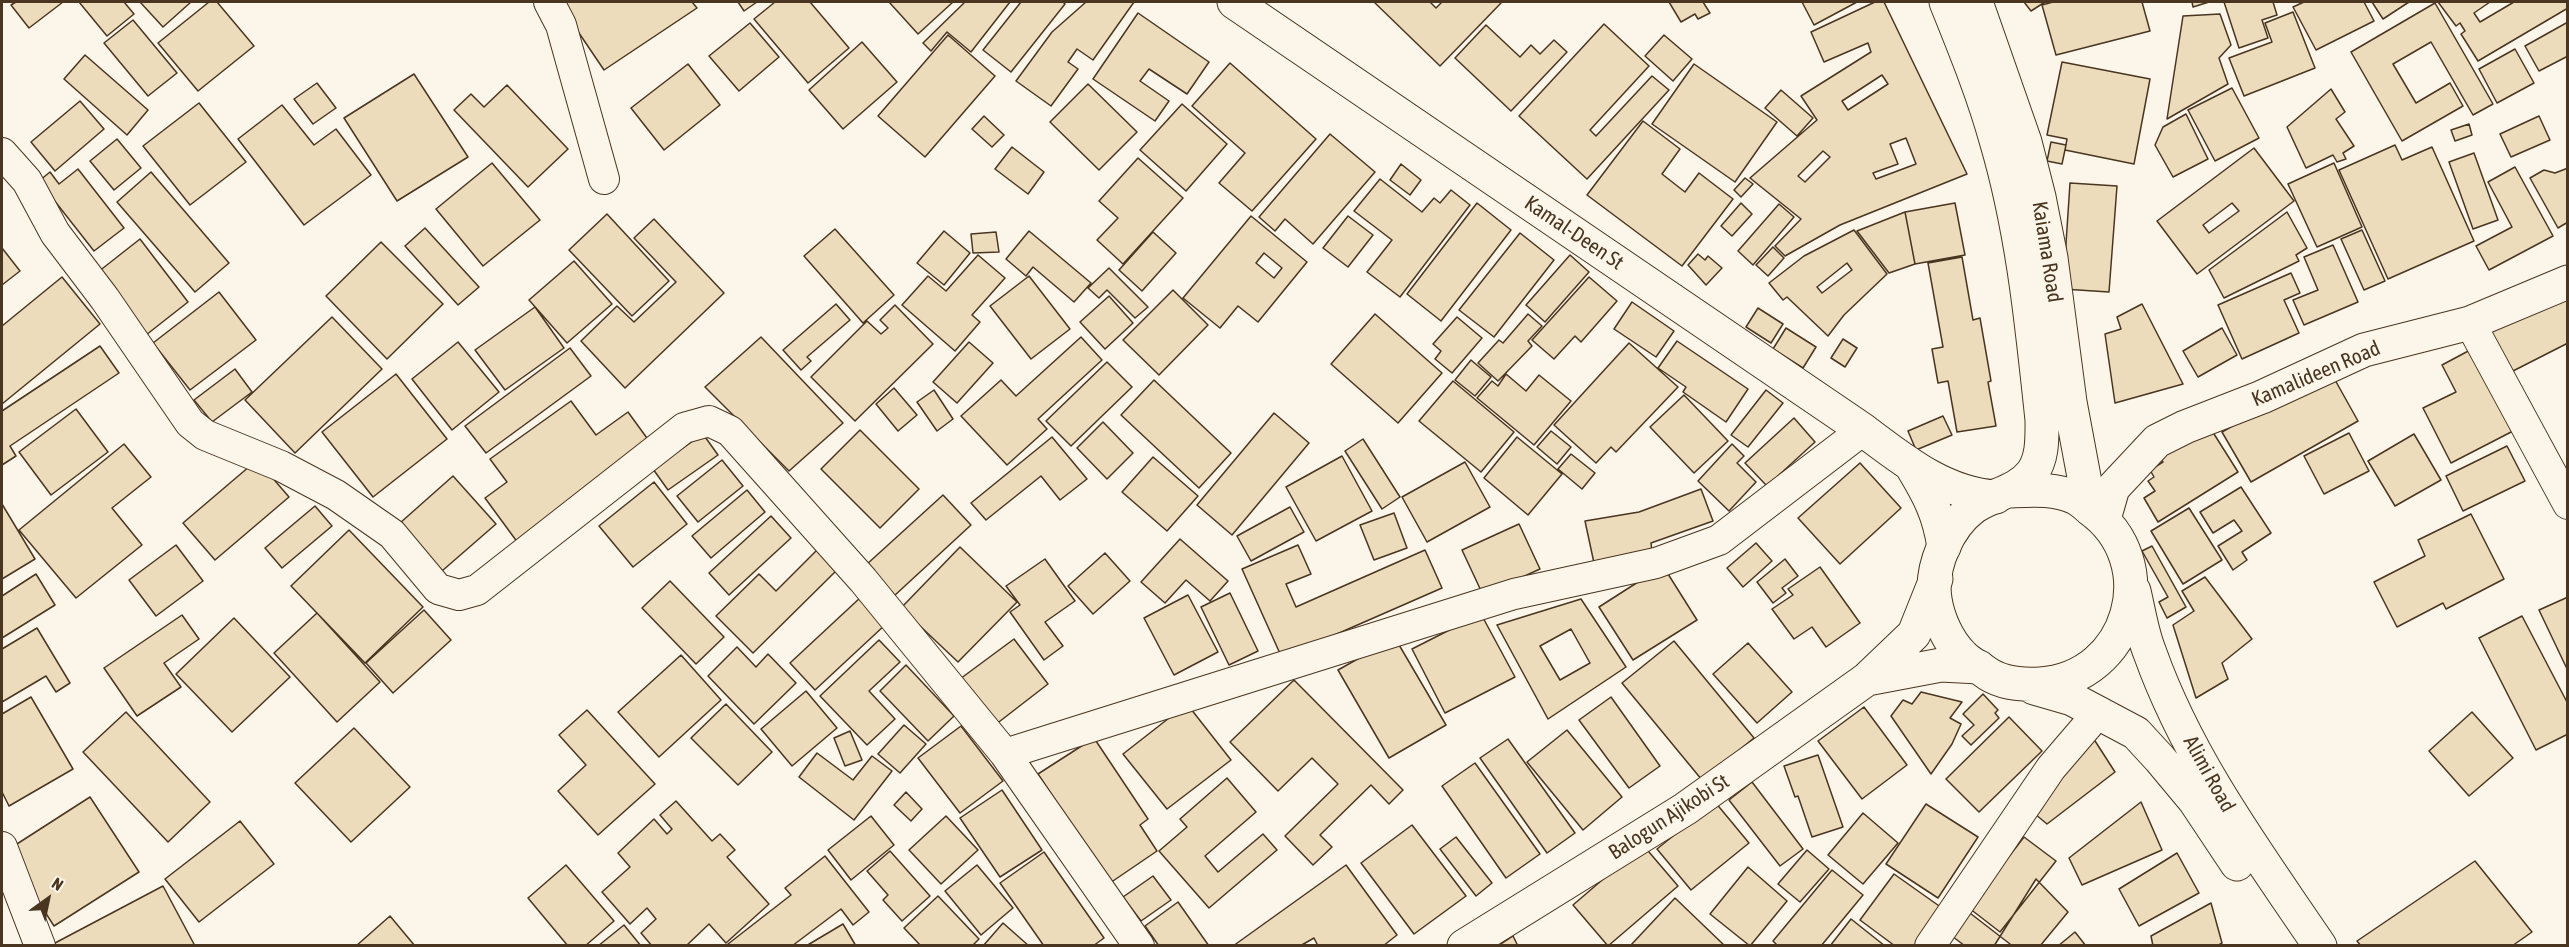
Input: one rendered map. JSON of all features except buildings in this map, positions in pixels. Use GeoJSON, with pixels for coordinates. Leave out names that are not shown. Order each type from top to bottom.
{"type":"FeatureCollection","features":[{"type":"Feature","properties":{"kind":"main road","name":"Kamal-Deen St"},"geometry":{"type":"LineString","coordinates":[[1234,2],[1863,430],[1912,467]]}},
{"type":"Feature","properties":{"kind":"main road","name":"Kaiama Road"},"geometry":{"type":"LineString","coordinates":[[1946,2],[1977,80],[1997,140],[2025,269],[2041,409],[2042,442],[2033,472],[2022,483],[2003,494]]}},
{"type":"Feature","properties":{"kind":"main road","name":"Kaiama Road"},"geometry":{"type":"LineString","coordinates":[[1976,2],[2025,142],[2039,196],[2051,258],[2070,402],[2097,514]]}},
{"type":"Feature","properties":{"kind":"main road","name":"Kamalideen Road"},"geometry":{"type":"LineString","coordinates":[[2097,514],[2113,488],[2157,441],[2185,427],[2262,397],[2364,350],[2470,323],[2568,282]]}},
{"type":"Feature","properties":{"kind":"main road"},"geometry":{"type":"LineString","coordinates":[[1912,467],[1975,496],[2043,489],[2076,498],[2097,514],[2123,548],[2132,585],[2127,619],[2110,649],[2085,672],[2058,683],[2023,685]]}},
{"type":"Feature","properties":{"kind":"main road"},"geometry":{"type":"LineString","coordinates":[[1912,467],[1930,496],[1940,520],[1944,547]]}},
{"type":"Feature","properties":{"kind":"main road"},"geometry":{"type":"LineString","coordinates":[[2003,494],[1974,508],[1950,532],[1937,564],[1934,598],[1945,631],[1962,656],[1990,676],[2072,699],[2136,733],[2194,801],[2292,945]]}},
{"type":"Feature","properties":{"kind":"main road","name":"Balogun Ajikobi St"},"geometry":{"type":"LineString","coordinates":[[1464,945],[1685,809],[1867,679],[1914,634],[1926,610],[1936,579]]}},
{"type":"Feature","properties":{"kind":"main road","name":"Alimi Road"},"geometry":{"type":"LineString","coordinates":[[2132,585],[2149,653],[2201,764],[2237,824],[2320,945]]}},
{"type":"Feature","properties":{"kind":"main road"},"geometry":{"type":"LineString","coordinates":[[1867,679],[1941,665],[1979,667]]}},
{"type":"Feature","properties":{"kind":"street"},"geometry":{"type":"LineString","coordinates":[[549,2],[561,25],[604,179]]}},
{"type":"Feature","properties":{"kind":"street"},"geometry":{"type":"LineString","coordinates":[[2,153],[27,181],[55,233],[105,299],[190,423],[205,435],[281,466],[336,495],[392,534],[438,589],[459,595],[477,590],[684,428],[709,422],[730,431],[856,571],[1005,754],[1139,945]]}},
{"type":"Feature","properties":{"kind":"street"},"geometry":{"type":"LineString","coordinates":[[2470,323],[2568,504]]}},
{"type":"Feature","properties":{"kind":"street"},"geometry":{"type":"LineString","coordinates":[[1005,754],[1515,594],[1656,563],[1719,540],[1757,508],[1863,430]]}},
{"type":"Feature","properties":{"kind":"street"},"geometry":{"type":"LineString","coordinates":[[1930,945],[2051,768],[2099,712]]}},
{"type":"Feature","properties":{"kind":"street"},"geometry":{"type":"LineString","coordinates":[[2,847],[40,945]]}}]}
